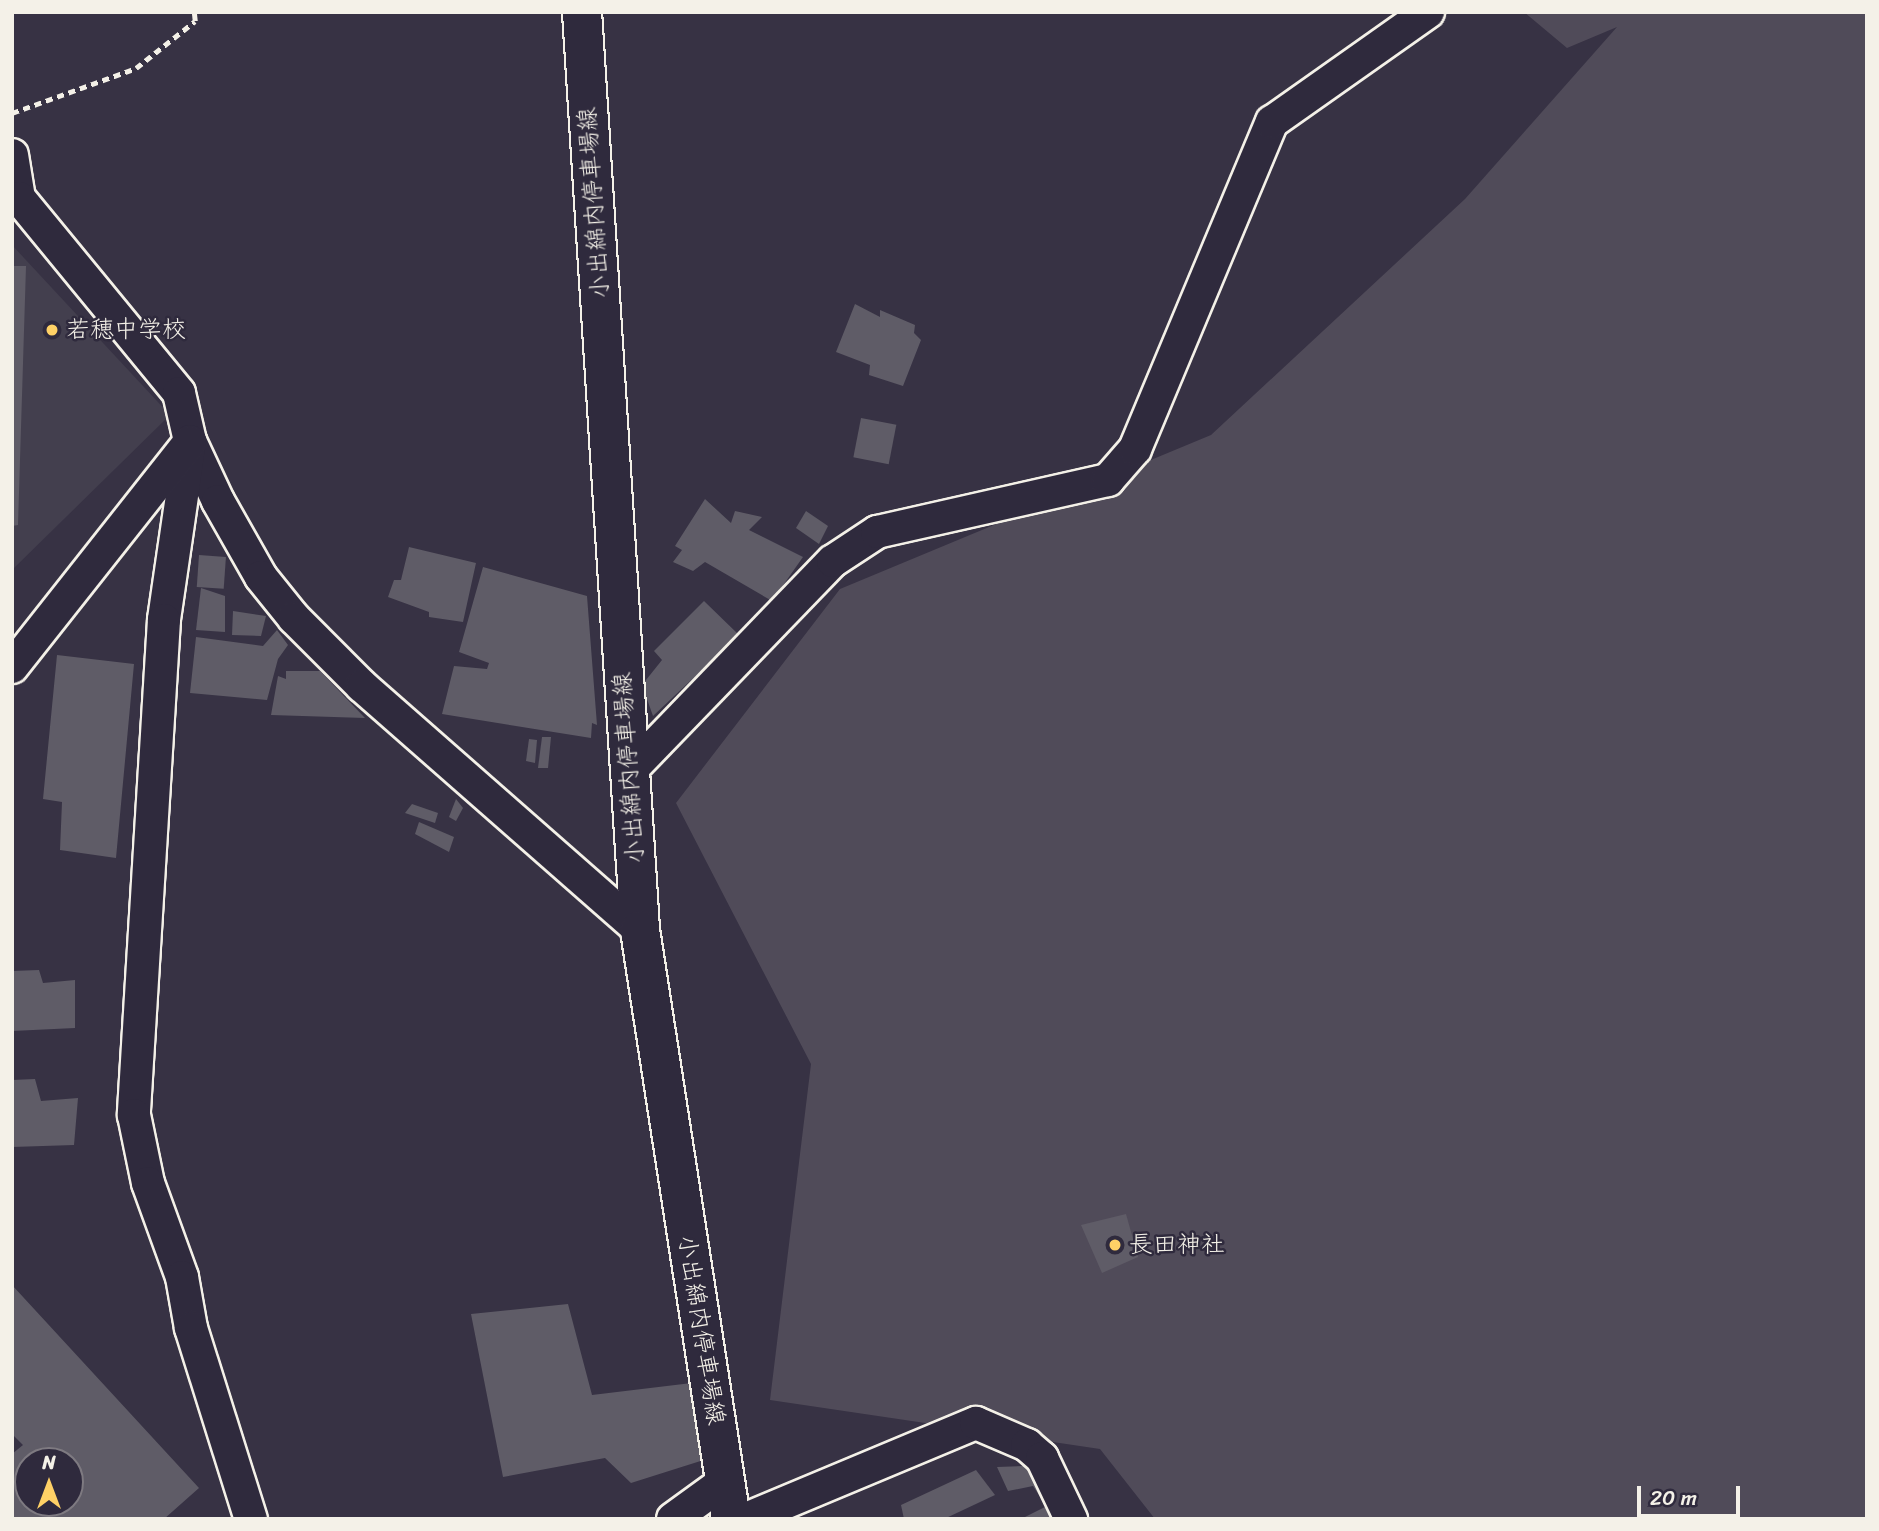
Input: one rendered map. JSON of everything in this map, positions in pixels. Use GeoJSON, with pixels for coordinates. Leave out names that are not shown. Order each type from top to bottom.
{"type":"FeatureCollection","features":[{"type":"Feature","properties":{"kind":"main road","name":"小出綿内停車場線"},"geometry":{"type":"LineString","coordinates":[[582,12],[640,930],[731,1519]]}},
{"type":"Feature","properties":{"kind":"street"},"geometry":{"type":"LineString","coordinates":[[629,772],[833,561],[877,532],[1108,480],[1135,449],[1272,122],[1428,12]]}},
{"type":"Feature","properties":{"kind":"street"},"geometry":{"type":"LineString","coordinates":[[12,155],[19,198],[179,393],[190,441],[218,502],[261,577],[294,618],[362,686],[640,930]]}},
{"type":"Feature","properties":{"kind":"street"},"geometry":{"type":"LineString","coordinates":[[12,667],[190,441]]}},
{"type":"Feature","properties":{"kind":"street"},"geometry":{"type":"LineString","coordinates":[[190,441],[164,620],[134,1115],[148,1183],[182,1277],[191,1328],[251,1519]]}},
{"type":"Feature","properties":{"kind":"street"},"geometry":{"type":"LineString","coordinates":[[746,1519],[976,1423],[1027,1446],[1042,1458],[1071,1519]]}},
{"type":"Feature","properties":{"kind":"street"},"geometry":{"type":"LineString","coordinates":[[673,1519],[724,1482]]}},
{"type":"Feature","properties":{"kind":"path"},"geometry":{"type":"LineString","coordinates":[[12,113],[136,68],[195,21],[194,12]]}},
{"type":"Feature","properties":{"kind":"shaded area"},"geometry":{"type":"Polygon","coordinates":[[[1524,12],[1867,12],[1867,1519],[1155,1519],[1100,1449],[770,1400],[811,1064],[676,803],[840,589],[1211,435],[1465,199],[1617,27],[1567,48],[1524,12]]]}},
{"type":"Feature","properties":{"kind":"shaded area","name":"若穂中学校"},"geometry":{"type":"Polygon","coordinates":[[[12,245],[170,415],[12,570],[12,245]]]}},
{"type":"Feature","properties":{"kind":"building"},"geometry":{"type":"Polygon","coordinates":[[[12,266],[26,266],[18,525],[12,526],[12,266]]]}},
{"type":"Feature","properties":{"kind":"building"},"geometry":{"type":"Polygon","coordinates":[[[855,304],[880,317],[880,310],[915,325],[914,333],[921,340],[903,386],[869,375],[870,365],[836,352],[855,304]]]}},
{"type":"Feature","properties":{"kind":"building"},"geometry":{"type":"Polygon","coordinates":[[[861,418],[896,425],[889,464],[853,457],[861,418]]]}},
{"type":"Feature","properties":{"kind":"building"},"geometry":{"type":"Polygon","coordinates":[[[705,499],[731,523],[735,511],[762,517],[749,530],[803,557],[772,601],[705,562],[693,571],[673,562],[682,550],[675,546],[705,499]]]}},
{"type":"Feature","properties":{"kind":"building"},"geometry":{"type":"Polygon","coordinates":[[[806,511],[828,526],[819,544],[796,528],[806,511]]]}},
{"type":"Feature","properties":{"kind":"building"},"geometry":{"type":"Polygon","coordinates":[[[409,547],[476,563],[463,622],[429,617],[429,612],[388,597],[394,580],[401,580],[409,547]]]}},
{"type":"Feature","properties":{"kind":"building"},"geometry":{"type":"Polygon","coordinates":[[[199,555],[226,557],[224,589],[197,587],[199,555]]]}},
{"type":"Feature","properties":{"kind":"building"},"geometry":{"type":"Polygon","coordinates":[[[483,567],[587,596],[597,725],[592,723],[591,738],[442,714],[454,666],[487,669],[489,663],[459,652],[483,567]]]}},
{"type":"Feature","properties":{"kind":"building"},"geometry":{"type":"Polygon","coordinates":[[[201,588],[225,596],[225,632],[196,630],[201,588]]]}},
{"type":"Feature","properties":{"kind":"building"},"geometry":{"type":"Polygon","coordinates":[[[704,601],[739,635],[653,716],[642,685],[662,660],[654,651],[704,601]]]}},
{"type":"Feature","properties":{"kind":"building"},"geometry":{"type":"Polygon","coordinates":[[[233,611],[266,616],[261,636],[232,635],[233,611]]]}},
{"type":"Feature","properties":{"kind":"building"},"geometry":{"type":"Polygon","coordinates":[[[277,630],[288,645],[278,659],[267,700],[190,693],[196,637],[263,646],[277,630]]]}},
{"type":"Feature","properties":{"kind":"building"},"geometry":{"type":"Polygon","coordinates":[[[57,655],[134,664],[116,858],[60,850],[62,802],[43,799],[57,655]]]}},
{"type":"Feature","properties":{"kind":"building"},"geometry":{"type":"Polygon","coordinates":[[[286,671],[320,671],[365,718],[271,715],[278,676],[286,679],[286,671]]]}},
{"type":"Feature","properties":{"kind":"building"},"geometry":{"type":"Polygon","coordinates":[[[542,737],[551,737],[548,768],[538,768],[542,737]]]}},
{"type":"Feature","properties":{"kind":"building"},"geometry":{"type":"Polygon","coordinates":[[[529,739],[537,740],[535,763],[526,761],[529,739]]]}},
{"type":"Feature","properties":{"kind":"building"},"geometry":{"type":"Polygon","coordinates":[[[456,799],[463,808],[456,821],[449,817],[456,799]]]}},
{"type":"Feature","properties":{"kind":"building"},"geometry":{"type":"Polygon","coordinates":[[[412,804],[438,813],[435,823],[405,813],[412,804]]]}},
{"type":"Feature","properties":{"kind":"building"},"geometry":{"type":"Polygon","coordinates":[[[419,822],[454,837],[449,852],[415,834],[419,822]]]}},
{"type":"Feature","properties":{"kind":"building"},"geometry":{"type":"Polygon","coordinates":[[[39,970],[43,983],[75,980],[75,1028],[12,1031],[12,971],[39,970]]]}},
{"type":"Feature","properties":{"kind":"building"},"geometry":{"type":"Polygon","coordinates":[[[35,1079],[41,1101],[78,1098],[74,1145],[12,1147],[12,1080],[35,1079]]]}},
{"type":"Feature","properties":{"kind":"building"},"geometry":{"type":"Polygon","coordinates":[[[1126,1214],[1138,1257],[1102,1273],[1081,1225],[1126,1214]]]}},
{"type":"Feature","properties":{"kind":"building"},"geometry":{"type":"Polygon","coordinates":[[[12,1285],[199,1488],[164,1519],[12,1519],[14,1452],[14,1517],[84,1517],[84,1447],[21,1447],[23,1445],[12,1434],[12,1285]]]}},
{"type":"Feature","properties":{"kind":"building"},"geometry":{"type":"Polygon","coordinates":[[[568,1304],[592,1395],[700,1382],[710,1458],[631,1483],[605,1458],[503,1477],[471,1314],[568,1304]]]}},
{"type":"Feature","properties":{"kind":"building"},"geometry":{"type":"Polygon","coordinates":[[[1053,1465],[1063,1488],[1043,1501],[1033,1486],[1008,1491],[997,1467],[1053,1465]]]}},
{"type":"Feature","properties":{"kind":"building"},"geometry":{"type":"Polygon","coordinates":[[[976,1470],[995,1495],[944,1519],[904,1519],[901,1505],[976,1470]]]}},
{"type":"Feature","properties":{"kind":"building"},"geometry":{"type":"Polygon","coordinates":[[[1049,1505],[1056,1519],[1021,1519],[1049,1505]]]}},
{"type":"Feature","properties":{"kind":"place","name":"若穂中学校"},"geometry":{"type":"Point","coordinates":[52,330]}},
{"type":"Feature","properties":{"kind":"place","name":"長田神社"},"geometry":{"type":"Point","coordinates":[1115,1245]}}]}
